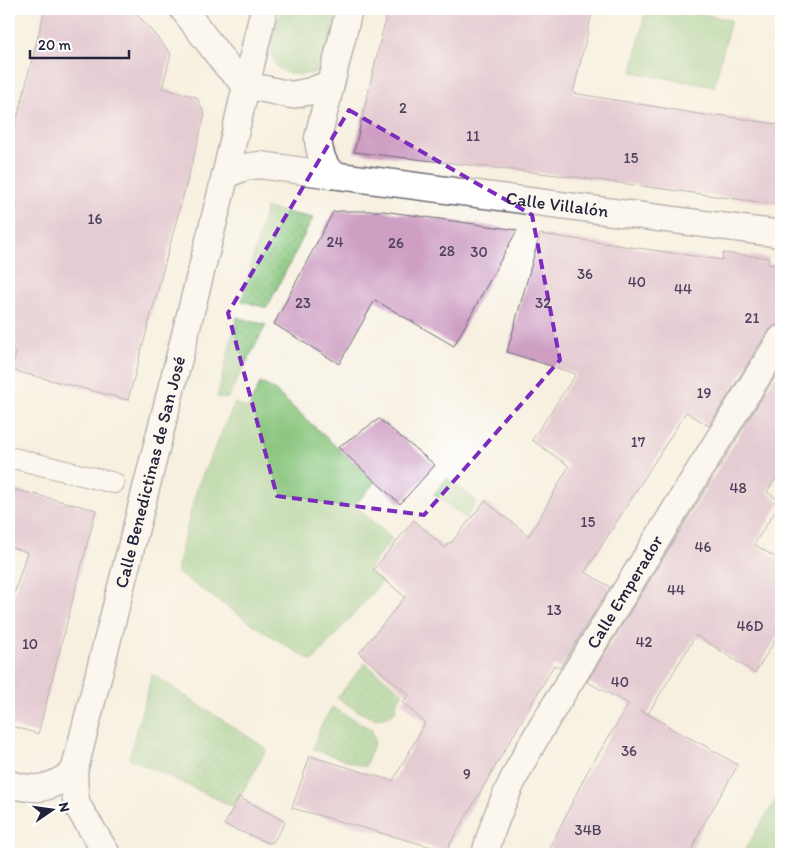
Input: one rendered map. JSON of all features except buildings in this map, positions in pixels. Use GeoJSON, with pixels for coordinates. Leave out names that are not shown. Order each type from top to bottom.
{"type":"FeatureCollection","features":[{"type":"Feature","properties":{"kind":"street"},"geometry":{"type":"LineString","coordinates":[[183,9],[226,65],[246,84],[292,95],[311,91],[331,82]]}},
{"type":"Feature","properties":{"kind":"street","name":"Calle Benedictinas de San José"},"geometry":{"type":"LineString","coordinates":[[107,854],[77,805],[74,772],[226,175],[264,9]]}},
{"type":"Feature","properties":{"kind":"street"},"geometry":{"type":"LineString","coordinates":[[332,176],[324,164],[319,151],[318,138],[349,9]]}},
{"type":"Feature","properties":{"kind":"street","name":"Calle Villalón"},"geometry":{"type":"LineString","coordinates":[[226,175],[245,167],[260,165],[781,234]]}},
{"type":"Feature","properties":{"kind":"street","name":"Calle Emperador"},"geometry":{"type":"LineString","coordinates":[[485,854],[499,810],[538,735],[708,455],[781,339]]}},
{"type":"Feature","properties":{"kind":"street"},"geometry":{"type":"LineString","coordinates":[[9,457],[114,483]]}},
{"type":"Feature","properties":{"kind":"street"},"geometry":{"type":"LineString","coordinates":[[9,784],[26,787],[50,787],[74,772]]}},
{"type":"Feature","properties":{"kind":"highlighted area"},"geometry":{"type":"Polygon","coordinates":[[[349,110],[532,215],[560,360],[424,515],[277,496],[228,313],[349,110]]]}},
{"type":"Feature","properties":{"kind":"green space"},"geometry":{"type":"Polygon","coordinates":[[[281,9],[337,9],[324,62],[318,72],[301,75],[286,73],[276,64],[273,57],[272,43],[281,9]]]}},
{"type":"Feature","properties":{"kind":"green space"},"geometry":{"type":"Polygon","coordinates":[[[646,9],[680,9],[731,20],[714,87],[632,72],[646,9]]]}},
{"type":"Feature","properties":{"kind":"green space"},"geometry":{"type":"Polygon","coordinates":[[[266,208],[313,218],[267,308],[242,301],[266,208]]]}},
{"type":"Feature","properties":{"kind":"green space"},"geometry":{"type":"Polygon","coordinates":[[[237,317],[266,325],[227,399],[217,397],[237,317]]]}},
{"type":"Feature","properties":{"kind":"green space"},"geometry":{"type":"Polygon","coordinates":[[[260,383],[272,388],[375,482],[355,505],[392,539],[368,570],[382,582],[312,661],[269,635],[176,572],[197,487],[235,403],[248,409],[260,383]]]}},
{"type":"Feature","properties":{"kind":"green space"},"geometry":{"type":"Polygon","coordinates":[[[447,478],[477,501],[465,518],[434,494],[447,478]]]}},
{"type":"Feature","properties":{"kind":"green space"},"geometry":{"type":"Polygon","coordinates":[[[365,663],[403,693],[395,706],[397,708],[391,715],[383,718],[368,716],[337,698],[365,663]]]}},
{"type":"Feature","properties":{"kind":"green space"},"geometry":{"type":"Polygon","coordinates":[[[152,674],[267,749],[234,807],[129,758],[152,674]]]}},
{"type":"Feature","properties":{"kind":"green space"},"geometry":{"type":"Polygon","coordinates":[[[332,707],[372,730],[375,741],[365,767],[313,749],[321,726],[332,707]]]}},
{"type":"Feature","properties":{"kind":"green space"},"geometry":{"type":"Polygon","coordinates":[[[781,791],[781,854],[742,854],[781,791]]]}}]}
